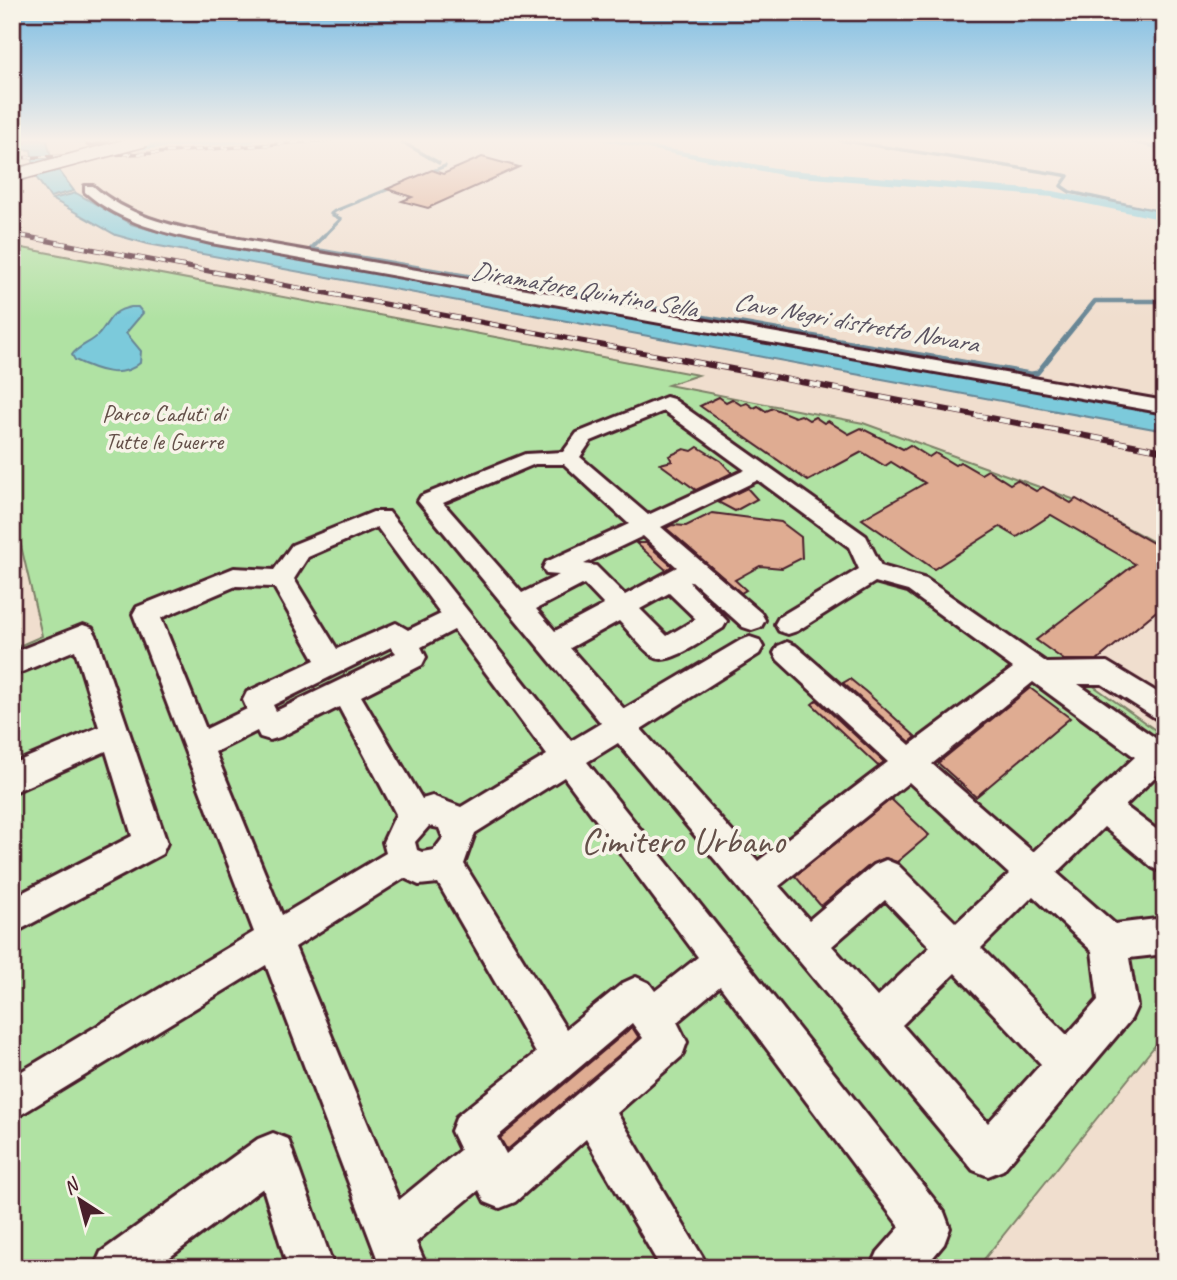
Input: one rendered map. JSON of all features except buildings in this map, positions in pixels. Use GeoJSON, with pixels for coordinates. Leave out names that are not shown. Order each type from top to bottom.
{"type":"FeatureCollection","features":[{"type":"Feature","properties":{"kind":"street"},"geometry":{"type":"LineString","coordinates":[[99,200],[121,212],[159,226],[288,253],[1165,407]]}},
{"type":"Feature","properties":{"kind":"street"},"geometry":{"type":"LineString","coordinates":[[569,458],[584,437],[666,403],[858,542],[872,572],[917,585],[1160,759],[1103,807],[877,1024]]}},
{"type":"Feature","properties":{"kind":"street"},"geometry":{"type":"LineString","coordinates":[[458,827],[622,726],[746,624],[766,616],[787,638],[910,763],[1109,942],[1118,1006],[988,1154],[755,883],[622,726],[429,501],[532,458],[569,458],[695,569],[746,624],[772,656],[787,638],[872,572]]}},
{"type":"Feature","properties":{"kind":"street"},"geometry":{"type":"LineString","coordinates":[[513,599],[645,525],[760,471]]}},
{"type":"Feature","properties":{"kind":"street"},"geometry":{"type":"LineString","coordinates":[[281,579],[300,551],[381,517],[928,1228],[894,1268]]}},
{"type":"Feature","properties":{"kind":"street"},"geometry":{"type":"LineString","coordinates":[[552,645],[695,569]]}},
{"type":"Feature","properties":{"kind":"street"},"geometry":{"type":"LineString","coordinates":[[513,599],[587,572],[664,650],[712,619]]}},
{"type":"Feature","properties":{"kind":"street"},"geometry":{"type":"LineString","coordinates":[[281,579],[234,578],[146,614],[398,1251],[485,1157]]}},
{"type":"Feature","properties":{"kind":"street"},"geometry":{"type":"LineString","coordinates":[[281,579],[332,664]]}},
{"type":"Feature","properties":{"kind":"street"},"geometry":{"type":"LineString","coordinates":[[671,581],[712,619],[746,624]]}},
{"type":"Feature","properties":{"kind":"street"},"geometry":{"type":"LineString","coordinates":[[404,644],[457,617]]}},
{"type":"Feature","properties":{"kind":"street"},"geometry":{"type":"LineString","coordinates":[[396,633],[413,657],[270,728],[257,700],[332,664],[396,633]]}},
{"type":"Feature","properties":{"kind":"street"},"geometry":{"type":"LineString","coordinates":[[1038,671],[1107,673],[1165,712]]}},
{"type":"Feature","properties":{"kind":"street"},"geometry":{"type":"LineString","coordinates":[[198,747],[263,714]]}},
{"type":"Feature","properties":{"kind":"street"},"geometry":{"type":"LineString","coordinates":[[12,779],[115,733]]}},
{"type":"Feature","properties":{"kind":"street"},"geometry":{"type":"LineString","coordinates":[[1103,807],[1165,857]]}},
{"type":"Feature","properties":{"kind":"street"},"geometry":{"type":"LineString","coordinates":[[12,1100],[404,860]]}},
{"type":"Feature","properties":{"kind":"street"},"geometry":{"type":"LineString","coordinates":[[808,944],[886,877],[1068,1063]]}},
{"type":"Feature","properties":{"kind":"street"},"geometry":{"type":"LineString","coordinates":[[1109,942],[1165,936]]}},
{"type":"Feature","properties":{"kind":"street"},"geometry":{"type":"LineString","coordinates":[[636,996],[668,1042],[500,1187],[472,1131],[561,1058],[636,996]]}},
{"type":"Feature","properties":{"kind":"street"},"geometry":{"type":"LineString","coordinates":[[591,1108],[686,1268]]}},
{"type":"Feature","properties":{"kind":"street"},"geometry":{"type":"LineString","coordinates":[[124,1265],[273,1154],[311,1268]]}},
{"type":"Feature","properties":{"kind":"lane"},"geometry":{"type":"LineString","coordinates":[[12,665],[83,635],[151,844],[12,917]]}},
{"type":"Feature","properties":{"kind":"lane"},"geometry":{"type":"LineString","coordinates":[[755,883],[910,763],[1038,671]]}},
{"type":"Feature","properties":{"kind":"lane"},"geometry":{"type":"LineString","coordinates":[[344,691],[415,817]]}},
{"type":"Feature","properties":{"kind":"lane"},"geometry":{"type":"LineString","coordinates":[[441,812],[448,815],[458,827],[457,849],[445,863],[427,869],[410,865],[404,860],[399,842],[407,823],[415,817],[441,812]]}},
{"type":"Feature","properties":{"kind":"lane"},"geometry":{"type":"LineString","coordinates":[[445,863],[561,1058]]}},
{"type":"Feature","properties":{"kind":"lane"},"geometry":{"type":"LineString","coordinates":[[652,1018],[721,961]]}},
{"type":"Feature","properties":{"kind":"green space","name":"Cimitero Urbano"},"geometry":{"type":"Polygon","coordinates":[[[12,246],[698,375],[668,385],[863,423],[1078,501],[1165,548],[1165,604],[1078,675],[1165,737],[1165,1033],[977,1268],[12,1268],[12,649],[42,636],[12,507],[12,246]]]}},
{"type":"Feature","properties":{"kind":"water"},"geometry":{"type":"Polygon","coordinates":[[[53,200],[88,200],[131,224],[179,238],[1165,412],[1165,431],[148,244],[116,235],[53,200]]]}},
{"type":"Feature","properties":{"kind":"water"},"geometry":{"type":"Polygon","coordinates":[[[131,307],[138,307],[143,313],[126,333],[141,351],[140,363],[125,371],[108,372],[75,360],[72,355],[96,337],[111,317],[131,307]]]}},
{"type":"Feature","properties":{"kind":"waterway","name":"Cavo Negri distretto Novara"},"geometry":{"type":"LineString","coordinates":[[363,200],[331,214],[341,219],[311,249],[946,359]]}},
{"type":"Feature","properties":{"kind":"waterway"},"geometry":{"type":"LineString","coordinates":[[1081,200],[1165,217]]}},
{"type":"Feature","properties":{"kind":"waterway"},"geometry":{"type":"LineString","coordinates":[[1105,200],[1165,213]]}},
{"type":"Feature","properties":{"kind":"waterway","name":"Cavo Negri distretto Novara"},"geometry":{"type":"LineString","coordinates":[[1048,359],[1095,301],[1165,301]]}},
{"type":"Feature","properties":{"kind":"waterway","name":"Cavo Negri distretto Novara"},"geometry":{"type":"LineString","coordinates":[[935,357],[1031,374],[1037,373],[1050,357]]}},
{"type":"Feature","properties":{"kind":"railway"},"geometry":{"type":"LineString","coordinates":[[12,234],[17,235]]}},
{"type":"Feature","properties":{"kind":"railway"},"geometry":{"type":"LineString","coordinates":[[17,235],[677,359]]}},
{"type":"Feature","properties":{"kind":"railway"},"geometry":{"type":"LineString","coordinates":[[17,235],[27,237]]}},
{"type":"Feature","properties":{"kind":"railway"},"geometry":{"type":"LineString","coordinates":[[668,357],[1165,451]]}},
{"type":"Feature","properties":{"kind":"water label","name":"Diramatore Quintino Sella"},"geometry":{"type":"Point","coordinates":[584,289]}},
{"type":"Feature","properties":{"kind":"park label","name":"Parco Caduti di Tutte le Guerre"},"geometry":{"type":"Point","coordinates":[164,427]}}]}
